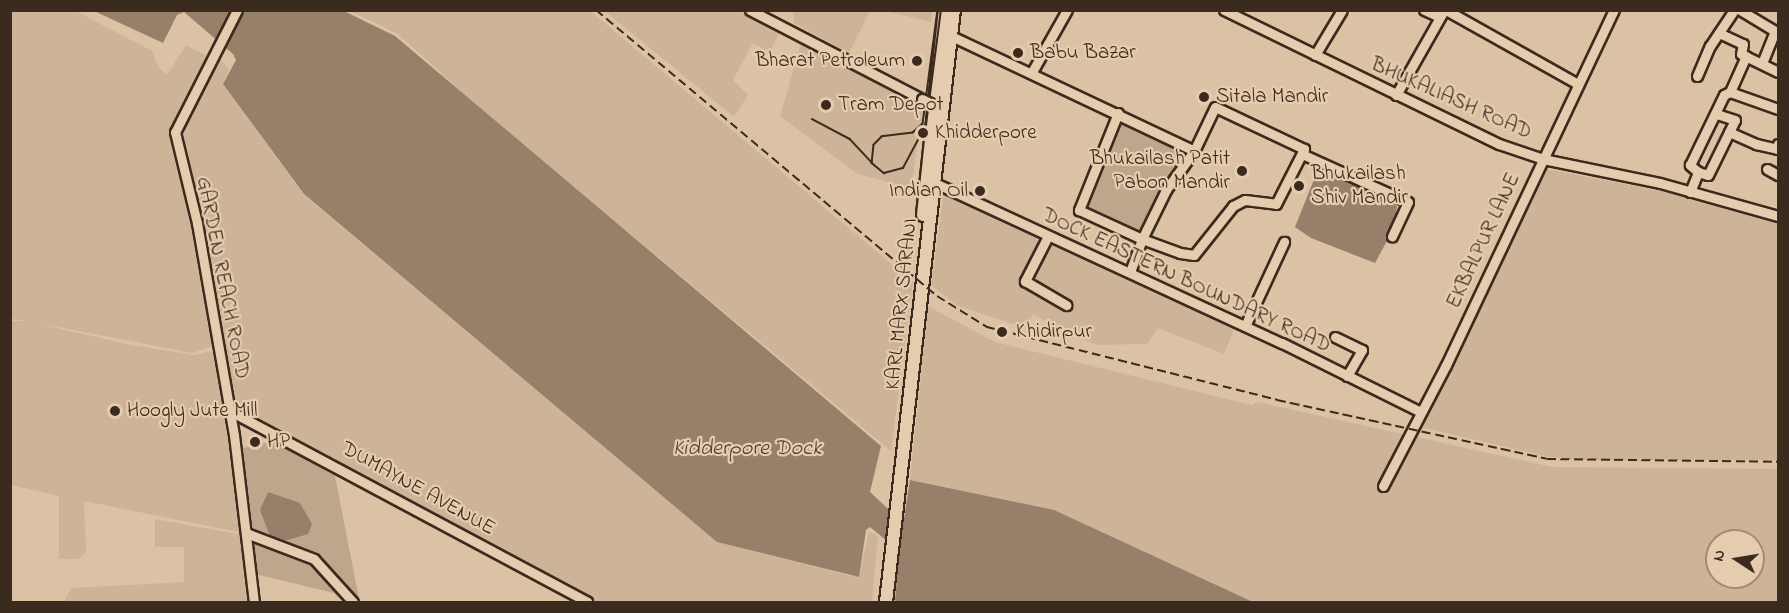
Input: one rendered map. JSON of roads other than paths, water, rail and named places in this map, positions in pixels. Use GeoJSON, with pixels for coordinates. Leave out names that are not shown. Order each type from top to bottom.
{"type":"FeatureCollection","features":[{"type":"Feature","properties":{"kind":"main road"},"geometry":{"type":"LineString","coordinates":[[945,10],[947,34]]}},
{"type":"Feature","properties":{"kind":"main road","name":"KARL MARX SARANI"},"geometry":{"type":"LineString","coordinates":[[886,603],[887,563],[935,183],[932,104],[954,10]]}},
{"type":"Feature","properties":{"kind":"main road"},"geometry":{"type":"LineString","coordinates":[[895,498],[932,104]]}},
{"type":"Feature","properties":{"kind":"main road"},"geometry":{"type":"LineString","coordinates":[[878,603],[887,563]]}},
{"type":"Feature","properties":{"kind":"street","name":"GARDEN REACH ROAD"},"geometry":{"type":"LineString","coordinates":[[237,10],[176,132],[197,223],[230,411],[254,603]]}},
{"type":"Feature","properties":{"kind":"street"},"geometry":{"type":"LineString","coordinates":[[750,10],[932,104]]}},
{"type":"Feature","properties":{"kind":"street"},"geometry":{"type":"LineString","coordinates":[[1032,72],[1067,10]]}},
{"type":"Feature","properties":{"kind":"street","name":"BHUKALIASH ROAD"},"geometry":{"type":"LineString","coordinates":[[1224,10],[1244,15],[1316,55],[1499,144],[1542,159],[1690,192],[1779,216]]}},
{"type":"Feature","properties":{"kind":"street"},"geometry":{"type":"LineString","coordinates":[[1316,55],[1342,10]]}},
{"type":"Feature","properties":{"kind":"street"},"geometry":{"type":"LineString","coordinates":[[1424,10],[1443,13],[1578,84]]}},
{"type":"Feature","properties":{"kind":"street","name":"EKBALPUR LANE"},"geometry":{"type":"LineString","coordinates":[[1383,486],[1421,412],[1614,10]]}},
{"type":"Feature","properties":{"kind":"street"},"geometry":{"type":"LineString","coordinates":[[1697,76],[1719,33],[1734,10]]}},
{"type":"Feature","properties":{"kind":"street"},"geometry":{"type":"LineString","coordinates":[[1740,10],[1752,13],[1775,31],[1762,64]]}},
{"type":"Feature","properties":{"kind":"street"},"geometry":{"type":"LineString","coordinates":[[1396,95],[1443,13]]}},
{"type":"Feature","properties":{"kind":"street"},"geometry":{"type":"LineString","coordinates":[[1719,33],[1743,44],[1742,54],[1779,72]]}},
{"type":"Feature","properties":{"kind":"street"},"geometry":{"type":"LineString","coordinates":[[947,34],[1032,72],[1194,151]]}},
{"type":"Feature","properties":{"kind":"street"},"geometry":{"type":"LineString","coordinates":[[1716,114],[1735,120],[1708,175],[1698,172],[1690,165],[1724,95],[1730,92],[1746,56]]}},
{"type":"Feature","properties":{"kind":"street"},"geometry":{"type":"LineString","coordinates":[[1730,92],[1779,109]]}},
{"type":"Feature","properties":{"kind":"street"},"geometry":{"type":"LineString","coordinates":[[1118,113],[1079,210],[1142,239],[1180,253],[1194,255],[1233,206],[1245,200],[1276,204],[1304,149],[1215,107],[1194,151],[1166,190],[1142,239],[1130,272]]}},
{"type":"Feature","properties":{"kind":"street"},"geometry":{"type":"LineString","coordinates":[[1729,132],[1777,150],[1779,144]]}},
{"type":"Feature","properties":{"kind":"street"},"geometry":{"type":"LineString","coordinates":[[1302,154],[1408,202],[1392,236]]}},
{"type":"Feature","properties":{"kind":"street"},"geometry":{"type":"LineString","coordinates":[[1767,170],[1779,176]]}},
{"type":"Feature","properties":{"kind":"street"},"geometry":{"type":"LineString","coordinates":[[1690,192],[1698,172]]}},
{"type":"Feature","properties":{"kind":"street","name":"DOCK EASTERN BOUNDARY ROAD"},"geometry":{"type":"LineString","coordinates":[[935,183],[1245,326],[1421,412]]}},
{"type":"Feature","properties":{"kind":"street"},"geometry":{"type":"LineString","coordinates":[[1048,236],[1025,281],[1066,304]]}},
{"type":"Feature","properties":{"kind":"street"},"geometry":{"type":"LineString","coordinates":[[1245,326],[1284,242]]}},
{"type":"Feature","properties":{"kind":"street"},"geometry":{"type":"LineString","coordinates":[[1335,337],[1362,350],[1347,376]]}},
{"type":"Feature","properties":{"kind":"street","name":"DUMAYNE AVENUE"},"geometry":{"type":"LineString","coordinates":[[230,411],[587,603]]}},
{"type":"Feature","properties":{"kind":"street"},"geometry":{"type":"LineString","coordinates":[[246,533],[314,559],[353,603]]}},
{"type":"Feature","properties":{"kind":"water","name":"Kidderpore Dock"},"geometry":{"type":"Polygon","coordinates":[[[94,11],[344,11],[395,36],[881,446],[870,492],[900,520],[904,519],[910,480],[1054,510],[1253,602],[895,601],[899,551],[870,527],[866,530],[859,577],[717,542],[304,194],[223,84],[236,60],[233,54],[184,12],[177,15],[163,43],[94,11]]]}},
{"type":"Feature","properties":{"kind":"water"},"geometry":{"type":"Polygon","coordinates":[[[1336,176],[1397,206],[1394,228],[1375,263],[1311,238],[1295,227],[1315,177],[1336,176]]]}},
{"type":"Feature","properties":{"kind":"water"},"geometry":{"type":"Polygon","coordinates":[[[268,492],[300,503],[312,524],[308,534],[284,541],[271,539],[260,510],[268,492]]]}},
{"type":"Feature","properties":{"kind":"tram line"},"geometry":{"type":"LineString","coordinates":[[938,10],[923,124],[913,133],[882,137],[874,145],[872,163],[884,173],[903,168],[926,125],[941,10]]}},
{"type":"Feature","properties":{"kind":"tram line"},"geometry":{"type":"LineString","coordinates":[[812,119],[850,139],[872,163]]}},
{"type":"Feature","properties":{"kind":"railway"},"geometry":{"type":"LineString","coordinates":[[596,10],[937,296],[987,327],[1277,400],[1547,459],[1778,462]]}},
{"type":"Feature","properties":{"kind":"place","name":"Babu Bazar"},"geometry":{"type":"Point","coordinates":[1018,53]}},
{"type":"Feature","properties":{"kind":"place","name":"Bharat Petroleum"},"geometry":{"type":"Point","coordinates":[917,61]}},
{"type":"Feature","properties":{"kind":"place","name":"Sitala Mandir"},"geometry":{"type":"Point","coordinates":[1204,97]}},
{"type":"Feature","properties":{"kind":"place","name":"Tram Depot"},"geometry":{"type":"Point","coordinates":[826,105]}},
{"type":"Feature","properties":{"kind":"place","name":"Khidderpore"},"geometry":{"type":"Point","coordinates":[923,133]}},
{"type":"Feature","properties":{"kind":"place","name":"Bhukailash Patit Pabon Mandir"},"geometry":{"type":"Point","coordinates":[1242,171]}},
{"type":"Feature","properties":{"kind":"place","name":"Bhukailash Shiv Mandir"},"geometry":{"type":"Point","coordinates":[1299,186]}},
{"type":"Feature","properties":{"kind":"place","name":"Indian Oil"},"geometry":{"type":"Point","coordinates":[980,191]}},
{"type":"Feature","properties":{"kind":"place","name":"Khidirpur"},"geometry":{"type":"Point","coordinates":[1002,332]}},
{"type":"Feature","properties":{"kind":"place","name":"Hoogly Jute Mill"},"geometry":{"type":"Point","coordinates":[115,411]}},
{"type":"Feature","properties":{"kind":"place","name":"HP"},"geometry":{"type":"Point","coordinates":[255,442]}}]}
